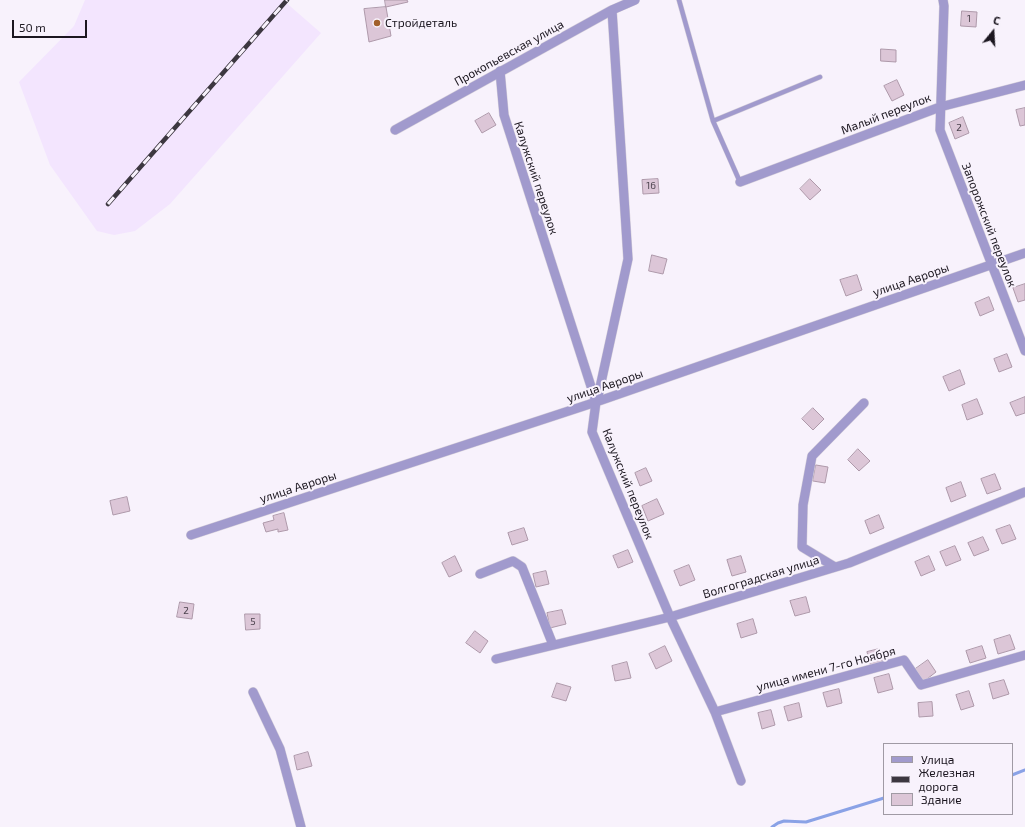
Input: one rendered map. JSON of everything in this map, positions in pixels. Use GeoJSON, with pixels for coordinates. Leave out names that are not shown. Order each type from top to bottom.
{"type":"FeatureCollection","features":[{"type":"Feature","properties":{"kind":"street","name":"Прокопьевская улица"},"geometry":{"type":"LineString","coordinates":[[395,130],[612,10],[635,0]]}},
{"type":"Feature","properties":{"kind":"street","name":"Малый переулок"},"geometry":{"type":"LineString","coordinates":[[740,182],[940,106],[943,0]]}},
{"type":"Feature","properties":{"kind":"street"},"geometry":{"type":"LineString","coordinates":[[596,402],[628,259],[612,10]]}},
{"type":"Feature","properties":{"kind":"street","name":"Калужский переулок"},"geometry":{"type":"LineString","coordinates":[[500,71],[504,115],[596,402],[592,432],[670,617],[715,712],[741,781]]}},
{"type":"Feature","properties":{"kind":"street"},"geometry":{"type":"LineString","coordinates":[[940,106],[1025,85]]}},
{"type":"Feature","properties":{"kind":"street","name":"Запорожский переулок"},"geometry":{"type":"LineString","coordinates":[[940,106],[940,130],[1025,351]]}},
{"type":"Feature","properties":{"kind":"street","name":"улица Авроры"},"geometry":{"type":"LineString","coordinates":[[191,535],[596,402],[1025,253]]}},
{"type":"Feature","properties":{"kind":"street"},"geometry":{"type":"LineString","coordinates":[[835,567],[802,547],[803,505],[810,463],[812,456],[864,403]]}},
{"type":"Feature","properties":{"kind":"street","name":"Волгоградская улица"},"geometry":{"type":"LineString","coordinates":[[496,659],[670,617],[849,563],[1025,492]]}},
{"type":"Feature","properties":{"kind":"street"},"geometry":{"type":"LineString","coordinates":[[480,574],[513,561],[522,567],[553,645]]}},
{"type":"Feature","properties":{"kind":"street","name":"улица имени 7-го Ноября"},"geometry":{"type":"LineString","coordinates":[[715,712],[904,660],[921,685],[1025,654]]}},
{"type":"Feature","properties":{"kind":"street"},"geometry":{"type":"LineString","coordinates":[[254,692],[280,749],[301,827]]}},
{"type":"Feature","properties":{"kind":"lane"},"geometry":{"type":"LineString","coordinates":[[679,0],[713,121],[740,182]]}},
{"type":"Feature","properties":{"kind":"lane"},"geometry":{"type":"LineString","coordinates":[[713,121],[820,77]]}},
{"type":"Feature","properties":{"kind":"shaded area"},"geometry":{"type":"Polygon","coordinates":[[[85,0],[283,0],[321,33],[170,204],[135,231],[114,235],[97,231],[50,165],[19,82],[74,26],[85,0]]]}},
{"type":"Feature","properties":{"kind":"building","name":"Стройдеталь"},"geometry":{"type":"Polygon","coordinates":[[[385,0],[407,0],[408,2],[386,7],[385,0]]]}},
{"type":"Feature","properties":{"kind":"building","name":"Стройдеталь"},"geometry":{"type":"Polygon","coordinates":[[[386,7],[391,36],[369,42],[364,9],[386,7]]]}},
{"type":"Feature","properties":{"kind":"building"},"geometry":{"type":"Polygon","coordinates":[[[962,11],[977,12],[976,27],[961,26],[962,11]]]}},
{"type":"Feature","properties":{"kind":"building"},"geometry":{"type":"Polygon","coordinates":[[[881,49],[896,50],[896,62],[881,61],[881,49]]]}},
{"type":"Feature","properties":{"kind":"building"},"geometry":{"type":"Polygon","coordinates":[[[897,80],[904,95],[892,101],[884,86],[897,80]]]}},
{"type":"Feature","properties":{"kind":"building"},"geometry":{"type":"Polygon","coordinates":[[[1025,108],[1025,125],[1020,126],[1016,110],[1025,108]]]}},
{"type":"Feature","properties":{"kind":"building"},"geometry":{"type":"Polygon","coordinates":[[[489,113],[496,125],[482,133],[475,121],[489,113]]]}},
{"type":"Feature","properties":{"kind":"building"},"geometry":{"type":"Polygon","coordinates":[[[963,117],[969,133],[955,139],[949,123],[963,117]]]}},
{"type":"Feature","properties":{"kind":"building"},"geometry":{"type":"Polygon","coordinates":[[[658,179],[659,193],[643,194],[642,180],[658,179]]]}},
{"type":"Feature","properties":{"kind":"building"},"geometry":{"type":"Polygon","coordinates":[[[810,179],[821,190],[810,200],[800,189],[810,179]]]}},
{"type":"Feature","properties":{"kind":"building"},"geometry":{"type":"Polygon","coordinates":[[[652,255],[667,259],[663,274],[649,271],[652,255]]]}},
{"type":"Feature","properties":{"kind":"building"},"geometry":{"type":"Polygon","coordinates":[[[857,275],[862,290],[846,296],[840,280],[857,275]]]}},
{"type":"Feature","properties":{"kind":"building"},"geometry":{"type":"Polygon","coordinates":[[[1025,284],[1025,300],[1018,302],[1013,288],[1025,284]]]}},
{"type":"Feature","properties":{"kind":"building"},"geometry":{"type":"Polygon","coordinates":[[[989,297],[994,310],[980,316],[975,303],[989,297]]]}},
{"type":"Feature","properties":{"kind":"building"},"geometry":{"type":"Polygon","coordinates":[[[1007,354],[1012,367],[999,372],[994,359],[1007,354]]]}},
{"type":"Feature","properties":{"kind":"building"},"geometry":{"type":"Polygon","coordinates":[[[960,370],[965,384],[949,391],[943,377],[960,370]]]}},
{"type":"Feature","properties":{"kind":"building"},"geometry":{"type":"Polygon","coordinates":[[[1025,397],[1025,413],[1016,416],[1010,403],[1025,397]]]}},
{"type":"Feature","properties":{"kind":"building"},"geometry":{"type":"Polygon","coordinates":[[[977,399],[983,414],[967,420],[962,405],[977,399]]]}},
{"type":"Feature","properties":{"kind":"building"},"geometry":{"type":"Polygon","coordinates":[[[813,408],[824,419],[813,430],[802,419],[813,408]]]}},
{"type":"Feature","properties":{"kind":"building"},"geometry":{"type":"Polygon","coordinates":[[[858,449],[870,461],[859,471],[848,460],[858,449]]]}},
{"type":"Feature","properties":{"kind":"building"},"geometry":{"type":"Polygon","coordinates":[[[816,465],[828,467],[825,483],[813,481],[816,465]]]}},
{"type":"Feature","properties":{"kind":"building"},"geometry":{"type":"Polygon","coordinates":[[[646,468],[652,481],[640,486],[635,473],[646,468]]]}},
{"type":"Feature","properties":{"kind":"building"},"geometry":{"type":"Polygon","coordinates":[[[995,474],[1001,489],[987,494],[981,479],[995,474]]]}},
{"type":"Feature","properties":{"kind":"building"},"geometry":{"type":"Polygon","coordinates":[[[961,482],[966,496],[951,502],[946,488],[961,482]]]}},
{"type":"Feature","properties":{"kind":"building"},"geometry":{"type":"Polygon","coordinates":[[[127,497],[130,511],[113,515],[110,501],[127,497]]]}},
{"type":"Feature","properties":{"kind":"building"},"geometry":{"type":"Polygon","coordinates":[[[657,499],[664,514],[648,521],[642,506],[657,499]]]}},
{"type":"Feature","properties":{"kind":"building"},"geometry":{"type":"Polygon","coordinates":[[[284,513],[288,530],[278,532],[278,529],[266,532],[263,523],[274,520],[273,516],[284,513]]]}},
{"type":"Feature","properties":{"kind":"building"},"geometry":{"type":"Polygon","coordinates":[[[879,515],[884,528],[870,534],[865,521],[879,515]]]}},
{"type":"Feature","properties":{"kind":"building"},"geometry":{"type":"Polygon","coordinates":[[[1010,525],[1016,539],[1002,544],[996,530],[1010,525]]]}},
{"type":"Feature","properties":{"kind":"building"},"geometry":{"type":"Polygon","coordinates":[[[524,528],[528,540],[512,545],[508,533],[524,528]]]}},
{"type":"Feature","properties":{"kind":"building"},"geometry":{"type":"Polygon","coordinates":[[[983,537],[989,550],[974,556],[968,543],[983,537]]]}},
{"type":"Feature","properties":{"kind":"building"},"geometry":{"type":"Polygon","coordinates":[[[955,546],[961,560],[946,566],[940,552],[955,546]]]}},
{"type":"Feature","properties":{"kind":"building"},"geometry":{"type":"Polygon","coordinates":[[[628,550],[633,562],[618,568],[613,556],[628,550]]]}},
{"type":"Feature","properties":{"kind":"building"},"geometry":{"type":"Polygon","coordinates":[[[455,556],[462,571],[449,577],[442,563],[455,556]]]}},
{"type":"Feature","properties":{"kind":"building"},"geometry":{"type":"Polygon","coordinates":[[[741,556],[746,572],[732,576],[727,560],[741,556]]]}},
{"type":"Feature","properties":{"kind":"building"},"geometry":{"type":"Polygon","coordinates":[[[929,556],[935,570],[921,576],[915,562],[929,556]]]}},
{"type":"Feature","properties":{"kind":"building"},"geometry":{"type":"Polygon","coordinates":[[[689,565],[695,580],[680,586],[674,571],[689,565]]]}},
{"type":"Feature","properties":{"kind":"building"},"geometry":{"type":"Polygon","coordinates":[[[546,571],[549,584],[536,587],[533,574],[546,571]]]}},
{"type":"Feature","properties":{"kind":"building"},"geometry":{"type":"Polygon","coordinates":[[[806,597],[810,612],[795,616],[790,601],[806,597]]]}},
{"type":"Feature","properties":{"kind":"building"},"geometry":{"type":"Polygon","coordinates":[[[180,602],[194,604],[192,619],[177,617],[180,602]]]}},
{"type":"Feature","properties":{"kind":"building"},"geometry":{"type":"Polygon","coordinates":[[[562,610],[566,624],[550,628],[547,613],[562,610]]]}},
{"type":"Feature","properties":{"kind":"building"},"geometry":{"type":"Polygon","coordinates":[[[245,614],[260,614],[260,629],[246,630],[245,614]]]}},
{"type":"Feature","properties":{"kind":"building"},"geometry":{"type":"Polygon","coordinates":[[[753,619],[757,633],[741,638],[737,624],[753,619]]]}},
{"type":"Feature","properties":{"kind":"building"},"geometry":{"type":"Polygon","coordinates":[[[475,631],[488,641],[480,653],[466,643],[475,631]]]}},
{"type":"Feature","properties":{"kind":"building"},"geometry":{"type":"Polygon","coordinates":[[[1010,635],[1015,649],[998,654],[994,640],[1010,635]]]}},
{"type":"Feature","properties":{"kind":"building"},"geometry":{"type":"Polygon","coordinates":[[[665,646],[672,661],[656,669],[649,654],[665,646]]]}},
{"type":"Feature","properties":{"kind":"building"},"geometry":{"type":"Polygon","coordinates":[[[982,646],[986,658],[970,663],[966,651],[982,646]]]}},
{"type":"Feature","properties":{"kind":"building"},"geometry":{"type":"Polygon","coordinates":[[[879,649],[883,664],[871,667],[867,652],[879,649]]]}},
{"type":"Feature","properties":{"kind":"building"},"geometry":{"type":"Polygon","coordinates":[[[928,660],[936,672],[923,682],[914,670],[928,660]]]}},
{"type":"Feature","properties":{"kind":"building"},"geometry":{"type":"Polygon","coordinates":[[[627,662],[631,678],[615,681],[612,666],[627,662]]]}},
{"type":"Feature","properties":{"kind":"building"},"geometry":{"type":"Polygon","coordinates":[[[889,674],[893,689],[878,693],[874,678],[889,674]]]}},
{"type":"Feature","properties":{"kind":"building"},"geometry":{"type":"Polygon","coordinates":[[[1004,680],[1009,694],[993,699],[989,684],[1004,680]]]}},
{"type":"Feature","properties":{"kind":"building"},"geometry":{"type":"Polygon","coordinates":[[[557,683],[571,687],[566,701],[552,697],[557,683]]]}},
{"type":"Feature","properties":{"kind":"building"},"geometry":{"type":"Polygon","coordinates":[[[839,689],[842,703],[827,707],[823,693],[839,689]]]}},
{"type":"Feature","properties":{"kind":"building"},"geometry":{"type":"Polygon","coordinates":[[[969,691],[974,706],[961,710],[956,695],[969,691]]]}},
{"type":"Feature","properties":{"kind":"building"},"geometry":{"type":"Polygon","coordinates":[[[932,702],[933,716],[919,717],[918,703],[932,702]]]}},
{"type":"Feature","properties":{"kind":"building"},"geometry":{"type":"Polygon","coordinates":[[[799,703],[802,717],[788,721],[784,707],[799,703]]]}},
{"type":"Feature","properties":{"kind":"building"},"geometry":{"type":"Polygon","coordinates":[[[771,710],[775,725],[762,729],[758,713],[771,710]]]}},
{"type":"Feature","properties":{"kind":"building"},"geometry":{"type":"Polygon","coordinates":[[[308,752],[312,766],[297,770],[294,756],[308,752]]]}},
{"type":"Feature","properties":{"kind":"waterway"},"geometry":{"type":"LineString","coordinates":[[1013,775],[1025,770]]}},
{"type":"Feature","properties":{"kind":"waterway"},"geometry":{"type":"LineString","coordinates":[[772,827],[784,821],[806,822],[883,798]]}},
{"type":"Feature","properties":{"kind":"railway"},"geometry":{"type":"LineString","coordinates":[[108,204],[287,0]]}},
{"type":"Feature","properties":{"kind":"place","name":"Стройдеталь"},"geometry":{"type":"Point","coordinates":[377,23]}}]}
